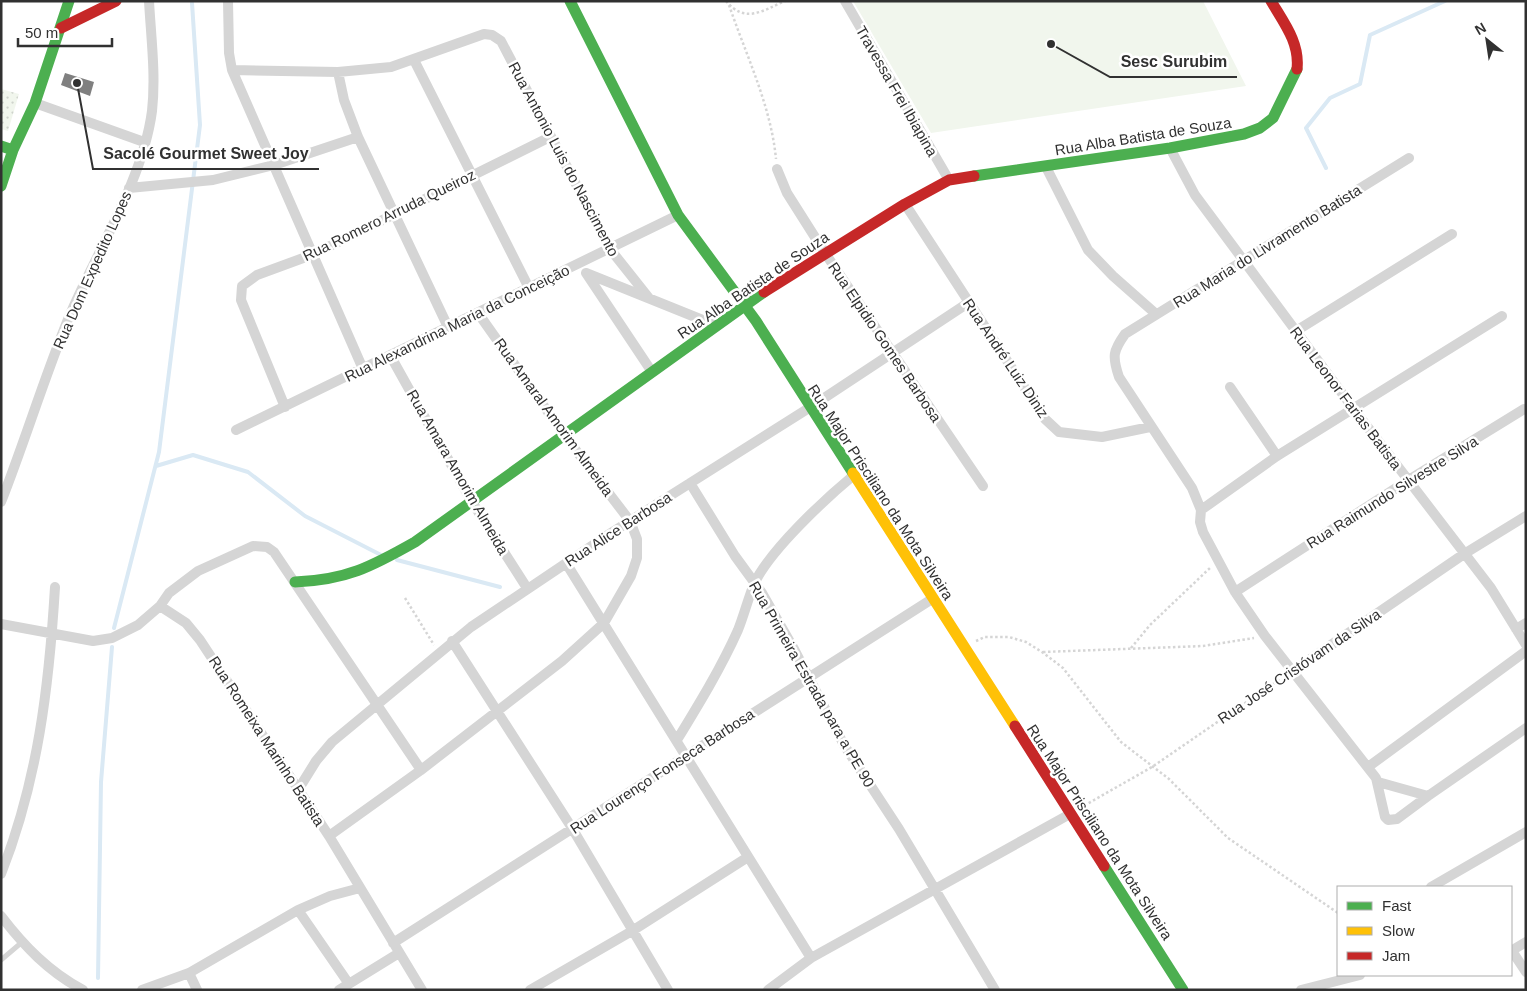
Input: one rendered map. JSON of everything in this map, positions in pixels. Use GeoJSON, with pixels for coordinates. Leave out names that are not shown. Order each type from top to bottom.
{"type":"FeatureCollection","features":[{"type":"Feature","properties":{"kind":"main road"},"geometry":{"type":"LineString","coordinates":[[1,186],[13,150],[34,103],[69,1]]}},
{"type":"Feature","properties":{"kind":"main road"},"geometry":{"type":"LineString","coordinates":[[60,28],[116,1]]}},
{"type":"Feature","properties":{"kind":"main road","name":"Rua Major Prisciliano da Mota Silveira"},"geometry":{"type":"LineString","coordinates":[[570,1],[678,215],[743,305],[854,475],[1183,990]]}},
{"type":"Feature","properties":{"kind":"main road","name":"Rua Alba Batista de Souza"},"geometry":{"type":"LineString","coordinates":[[295,582],[338,579],[358,574],[415,542],[565,436],[743,305],[905,204],[949,180],[1170,148],[1244,134],[1260,128],[1273,118],[1297,72],[1299,55],[1292,36],[1271,1]]}},
{"type":"Feature","properties":{"kind":"main road"},"geometry":{"type":"LineString","coordinates":[[1,146],[13,150]]}},
{"type":"Feature","properties":{"kind":"street","name":"Rua Dom Expedito Lopes"},"geometry":{"type":"LineString","coordinates":[[1,502],[69,317],[129,188],[144,142],[152,111],[153,77],[149,1]]}},
{"type":"Feature","properties":{"kind":"street"},"geometry":{"type":"LineString","coordinates":[[228,1],[229,53],[232,70],[363,368]]}},
{"type":"Feature","properties":{"kind":"street","name":"Travessa Frei Ibiapina"},"geometry":{"type":"LineString","coordinates":[[845,1],[949,180]]}},
{"type":"Feature","properties":{"kind":"street","name":"Rua Antonio Luis do Nascimento"},"geometry":{"type":"LineString","coordinates":[[414,60],[484,34],[492,35],[501,41],[610,249],[649,298]]}},
{"type":"Feature","properties":{"kind":"street"},"geometry":{"type":"LineString","coordinates":[[232,70],[338,72],[391,67],[414,60],[529,288]]}},
{"type":"Feature","properties":{"kind":"street"},"geometry":{"type":"LineString","coordinates":[[338,72],[344,100],[358,137],[448,327]]}},
{"type":"Feature","properties":{"kind":"street"},"geometry":{"type":"LineString","coordinates":[[34,103],[144,142]]}},
{"type":"Feature","properties":{"kind":"street"},"geometry":{"type":"LineString","coordinates":[[129,188],[209,180],[274,165],[358,137]]}},
{"type":"Feature","properties":{"kind":"street","name":"Rua Romero Arruda Queiroz"},"geometry":{"type":"LineString","coordinates":[[285,407],[241,300],[242,286],[249,279],[314,254],[550,137]]}},
{"type":"Feature","properties":{"kind":"street","name":"Rua Leonor Farias Batista"},"geometry":{"type":"LineString","coordinates":[[1170,148],[1195,195],[1353,408],[1491,588],[1526,645]]}},
{"type":"Feature","properties":{"kind":"street","name":"Rua Maria do Livramento Batista"},"geometry":{"type":"LineString","coordinates":[[1150,427],[1119,377],[1114,363],[1114,349],[1124,334],[1409,158]]}},
{"type":"Feature","properties":{"kind":"street"},"geometry":{"type":"LineString","coordinates":[[1046,167],[1088,250],[1113,276],[1156,314]]}},
{"type":"Feature","properties":{"kind":"street","name":"Rua Elpidio Gomes Barbosa"},"geometry":{"type":"LineString","coordinates":[[777,170],[787,193],[826,253],[983,486]]}},
{"type":"Feature","properties":{"kind":"street","name":"Rua André Luiz Diniz"},"geometry":{"type":"LineString","coordinates":[[905,204],[1045,419],[1059,432],[1102,437],[1150,427]]}},
{"type":"Feature","properties":{"kind":"street","name":"Rua Alexandrina Maria da Conceição"},"geometry":{"type":"LineString","coordinates":[[236,430],[678,215]]}},
{"type":"Feature","properties":{"kind":"street"},"geometry":{"type":"LineString","coordinates":[[1296,331],[1452,234]]}},
{"type":"Feature","properties":{"kind":"street"},"geometry":{"type":"LineString","coordinates":[[580,264],[652,372]]}},
{"type":"Feature","properties":{"kind":"street"},"geometry":{"type":"LineString","coordinates":[[586,273],[714,325]]}},
{"type":"Feature","properties":{"kind":"street","name":"Rua Alice Barbosa"},"geometry":{"type":"LineString","coordinates":[[298,790],[316,761],[332,742],[452,642],[527,588],[809,408],[892,351],[968,303]]}},
{"type":"Feature","properties":{"kind":"street","name":"Rua Amaral Amorim Almeida"},"geometry":{"type":"LineString","coordinates":[[478,313],[565,436],[630,521]]}},
{"type":"Feature","properties":{"kind":"street"},"geometry":{"type":"LineString","coordinates":[[1200,510],[1277,456],[1502,316]]}},
{"type":"Feature","properties":{"kind":"street","name":"Rua Amara Amorim Almeida"},"geometry":{"type":"LineString","coordinates":[[390,355],[472,502],[527,588]]}},
{"type":"Feature","properties":{"kind":"street"},"geometry":{"type":"LineString","coordinates":[[1230,387],[1277,456]]}},
{"type":"Feature","properties":{"kind":"street","name":"Rua Raimundo Silvestre Silva"},"geometry":{"type":"LineString","coordinates":[[1235,592],[1524,409]]}},
{"type":"Feature","properties":{"kind":"street"},"geometry":{"type":"LineString","coordinates":[[1150,427],[1192,488],[1200,510],[1200,522],[1203,532],[1235,592],[1266,636],[1368,767],[1378,782],[1382,810],[1388,820],[1398,819],[1526,728]]}},
{"type":"Feature","properties":{"kind":"street"},"geometry":{"type":"LineString","coordinates":[[677,740],[704,696],[732,641],[747,608],[755,583],[772,558],[798,528],[828,497],[854,475]]}},
{"type":"Feature","properties":{"kind":"street","name":"Rua Primeira Estrada para a PE 90"},"geometry":{"type":"LineString","coordinates":[[690,483],[735,556],[755,583],[785,633],[844,745],[936,889],[995,990]]}},
{"type":"Feature","properties":{"kind":"street","name":"Rua José Cristóvam da Silva"},"geometry":{"type":"LineString","coordinates":[[1293,671],[1464,554],[1526,516]]}},
{"type":"Feature","properties":{"kind":"street"},"geometry":{"type":"LineString","coordinates":[[329,836],[421,770],[538,681],[604,623],[631,576],[637,558],[637,539],[630,521]]}},
{"type":"Feature","properties":{"kind":"street"},"geometry":{"type":"LineString","coordinates":[[1,624],[93,641],[112,638],[138,625],[160,606],[168,593],[198,572],[253,546],[266,547],[274,552],[295,582],[378,703],[421,770]]}},
{"type":"Feature","properties":{"kind":"street"},"geometry":{"type":"LineString","coordinates":[[566,563],[687,755],[811,958]]}},
{"type":"Feature","properties":{"kind":"street"},"geometry":{"type":"LineString","coordinates":[[1,874],[15,838],[38,750],[49,677],[55,587]]}},
{"type":"Feature","properties":{"kind":"street","name":"Rua Lourenço Fonseca Barbosa"},"geometry":{"type":"LineString","coordinates":[[393,943],[932,599]]}},
{"type":"Feature","properties":{"kind":"street","name":"Rua Romeixa Marinho Batista"},"geometry":{"type":"LineString","coordinates":[[160,606],[186,623],[200,640],[329,836],[422,990]]}},
{"type":"Feature","properties":{"kind":"street"},"geometry":{"type":"LineString","coordinates":[[1516,629],[1526,623]]}},
{"type":"Feature","properties":{"kind":"street"},"geometry":{"type":"LineString","coordinates":[[452,642],[572,828],[668,990]]}},
{"type":"Feature","properties":{"kind":"street"},"geometry":{"type":"LineString","coordinates":[[1368,767],[1526,651]]}},
{"type":"Feature","properties":{"kind":"street"},"geometry":{"type":"LineString","coordinates":[[1378,782],[1428,796]]}},
{"type":"Feature","properties":{"kind":"street"},"geometry":{"type":"LineString","coordinates":[[768,990],[811,958],[1070,814]]}},
{"type":"Feature","properties":{"kind":"street"},"geometry":{"type":"LineString","coordinates":[[1433,886],[1526,832]]}},
{"type":"Feature","properties":{"kind":"street"},"geometry":{"type":"LineString","coordinates":[[530,990],[632,931],[748,857]]}},
{"type":"Feature","properties":{"kind":"street"},"geometry":{"type":"LineString","coordinates":[[142,990],[189,973],[298,910],[330,896],[360,888]]}},
{"type":"Feature","properties":{"kind":"street"},"geometry":{"type":"LineString","coordinates":[[298,910],[349,984]]}},
{"type":"Feature","properties":{"kind":"street"},"geometry":{"type":"LineString","coordinates":[[1,916],[21,943],[67,985],[83,990]]}},
{"type":"Feature","properties":{"kind":"street"},"geometry":{"type":"LineString","coordinates":[[1526,942],[1512,951],[1526,972]]}},
{"type":"Feature","properties":{"kind":"street"},"geometry":{"type":"LineString","coordinates":[[339,990],[399,953]]}},
{"type":"Feature","properties":{"kind":"street"},"geometry":{"type":"LineString","coordinates":[[189,973],[197,990]]}},
{"type":"Feature","properties":{"kind":"street"},"geometry":{"type":"LineString","coordinates":[[1301,990],[1335,979],[1354,976]]}},
{"type":"Feature","properties":{"kind":"lane"},"geometry":{"type":"LineString","coordinates":[[1,960],[21,943]]}},
{"type":"Feature","properties":{"kind":"path"},"geometry":{"type":"LineString","coordinates":[[726,1],[734,11],[744,15],[755,14],[785,1]]}},
{"type":"Feature","properties":{"kind":"path"},"geometry":{"type":"LineString","coordinates":[[729,5],[768,116],[774,137],[777,170]]}},
{"type":"Feature","properties":{"kind":"path"},"geometry":{"type":"LineString","coordinates":[[1130,649],[1178,596],[1218,561]]}},
{"type":"Feature","properties":{"kind":"path"},"geometry":{"type":"LineString","coordinates":[[406,598],[439,653]]}},
{"type":"Feature","properties":{"kind":"path"},"geometry":{"type":"LineString","coordinates":[[1042,652],[1203,646],[1266,636]]}},
{"type":"Feature","properties":{"kind":"path"},"geometry":{"type":"LineString","coordinates":[[962,646],[985,637],[1009,637],[1026,642],[1042,652],[1063,668],[1121,742],[1169,779],[1228,838],[1337,912]]}},
{"type":"Feature","properties":{"kind":"path","name":"Rua José Cristóvam da Silva"},"geometry":{"type":"LineString","coordinates":[[1070,814],[1152,767],[1293,671]]}},
{"type":"Feature","properties":{"kind":"shaded area"},"geometry":{"type":"Polygon","coordinates":[[[853,1],[1203,1],[1246,86],[931,133],[853,1]]]}},
{"type":"Feature","properties":{"kind":"shaded area"},"geometry":{"type":"Polygon","coordinates":[[[1,89],[19,94],[8,131],[1,129],[1,89]]]}},
{"type":"Feature","properties":{"kind":"building"},"geometry":{"type":"Polygon","coordinates":[[[65,73],[94,82],[90,96],[61,85],[65,73]]]}},
{"type":"Feature","properties":{"kind":"waterway"},"geometry":{"type":"LineString","coordinates":[[1326,168],[1306,128],[1330,98],[1360,84],[1370,35],[1445,1]]}},
{"type":"Feature","properties":{"kind":"waterway"},"geometry":{"type":"LineString","coordinates":[[114,628],[159,452],[200,125],[192,3]]}},
{"type":"Feature","properties":{"kind":"waterway"},"geometry":{"type":"LineString","coordinates":[[156,466],[193,455],[248,472],[305,516],[383,556]]}},
{"type":"Feature","properties":{"kind":"waterway"},"geometry":{"type":"LineString","coordinates":[[397,560],[500,587]]}},
{"type":"Feature","properties":{"kind":"waterway"},"geometry":{"type":"LineString","coordinates":[[98,978],[101,782],[112,647]]}},
{"type":"Feature","properties":{"kind":"traffic: fast"},"geometry":{"type":"LineString","coordinates":[[1,186],[13,150],[35,103],[69,1]]}},
{"type":"Feature","properties":{"kind":"traffic: fast"},"geometry":{"type":"LineString","coordinates":[[570,1],[678,215],[756,321],[853,473]]}},
{"type":"Feature","properties":{"kind":"traffic: fast"},"geometry":{"type":"LineString","coordinates":[[974,176],[1170,148],[1244,134],[1260,128],[1273,118],[1297,69]]}},
{"type":"Feature","properties":{"kind":"traffic: fast"},"geometry":{"type":"LineString","coordinates":[[1,146],[13,150]]}},
{"type":"Feature","properties":{"kind":"traffic: fast"},"geometry":{"type":"LineString","coordinates":[[295,582],[313,581],[358,571],[385,559],[415,542],[764,292]]}},
{"type":"Feature","properties":{"kind":"traffic: fast"},"geometry":{"type":"LineString","coordinates":[[1104,866],[1183,990]]}},
{"type":"Feature","properties":{"kind":"traffic: slow"},"geometry":{"type":"LineString","coordinates":[[853,473],[1015,726]]}},
{"type":"Feature","properties":{"kind":"traffic: jam"},"geometry":{"type":"LineString","coordinates":[[61,28],[116,1]]}},
{"type":"Feature","properties":{"kind":"traffic: jam"},"geometry":{"type":"LineString","coordinates":[[1271,1],[1294,42],[1297,69]]}},
{"type":"Feature","properties":{"kind":"traffic: jam"},"geometry":{"type":"LineString","coordinates":[[764,292],[905,204],[949,180],[974,176]]}},
{"type":"Feature","properties":{"kind":"traffic: jam"},"geometry":{"type":"LineString","coordinates":[[1015,726],[1104,866]]}},
{"type":"Feature","properties":{"kind":"place","name":"Sesc Surubim"},"geometry":{"type":"Point","coordinates":[1051,44]}},
{"type":"Feature","properties":{"kind":"place","name":"Sacolé Gourmet Sweet Joy"},"geometry":{"type":"Point","coordinates":[77,83]}}]}
